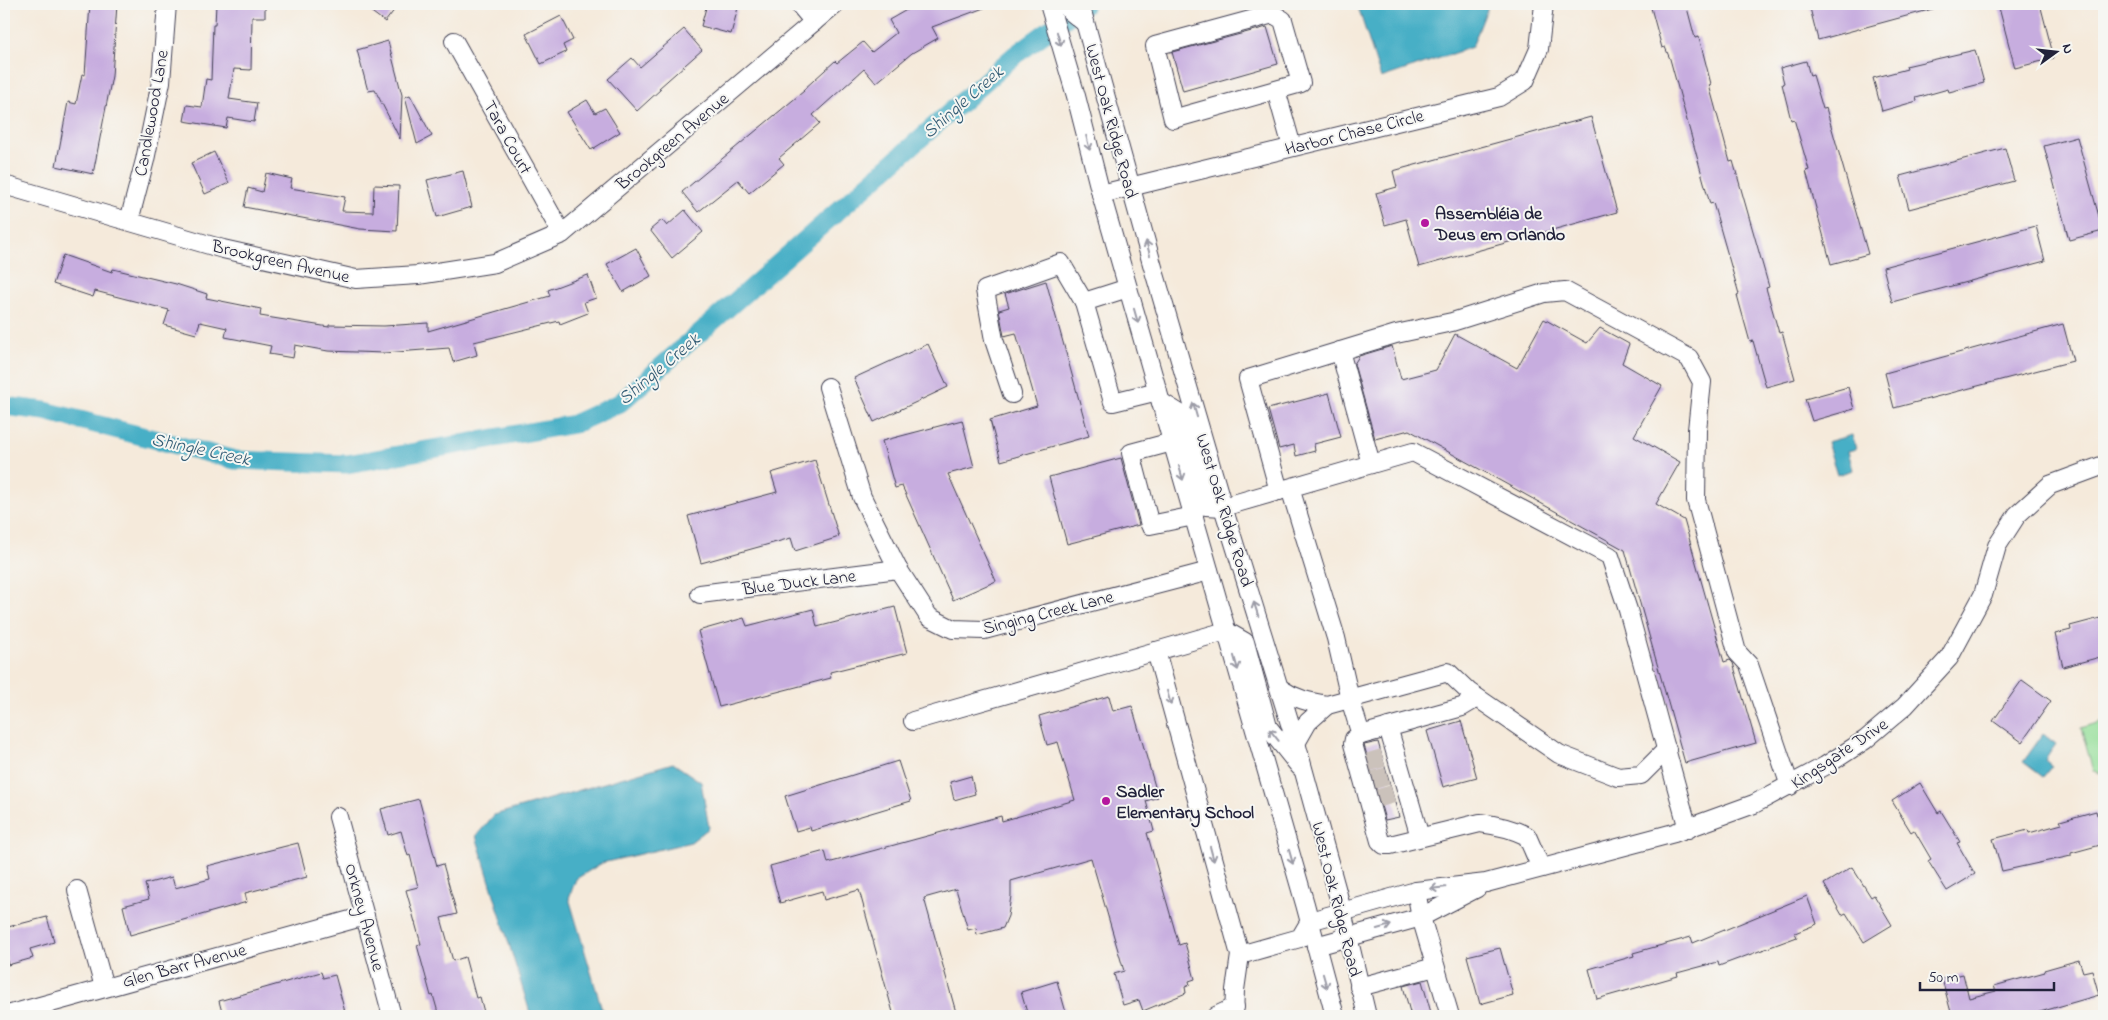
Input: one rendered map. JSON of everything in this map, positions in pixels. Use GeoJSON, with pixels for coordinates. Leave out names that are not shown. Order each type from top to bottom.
{"type":"FeatureCollection","features":[{"type":"Feature","properties":{"kind":"street","name":"Candlewood Lane"},"geometry":{"type":"LineString","coordinates":[[129,221],[145,160],[161,82],[167,4]]}},
{"type":"Feature","properties":{"kind":"street"},"geometry":{"type":"LineString","coordinates":[[800,4],[814,22]]}},
{"type":"Feature","properties":{"kind":"street","name":"Brookgreen Avenue"},"geometry":{"type":"LineString","coordinates":[[4,185],[223,249],[356,279],[418,275],[495,263],[562,234],[835,4]]}},
{"type":"Feature","properties":{"kind":"street","name":"West Oak Ridge Road"},"geometry":{"type":"LineString","coordinates":[[1049,4],[1070,74],[1101,194],[1310,921],[1335,1016]]}},
{"type":"Feature","properties":{"kind":"street"},"geometry":{"type":"LineString","coordinates":[[1065,4],[1070,11],[1086,23]]}},
{"type":"Feature","properties":{"kind":"street","name":"West Oak Ridge Road"},"geometry":{"type":"LineString","coordinates":[[1080,4],[1130,186],[1223,507],[1281,689],[1305,773],[1367,1016]]}},
{"type":"Feature","properties":{"kind":"street","name":"Harbor Chase Circle"},"geometry":{"type":"LineString","coordinates":[[1101,194],[1499,97],[1525,81],[1539,49],[1544,4]]}},
{"type":"Feature","properties":{"kind":"street"},"geometry":{"type":"LineString","coordinates":[[1273,14],[1283,20],[1301,83],[1276,90],[1173,119],[1155,46],[1273,14]]}},
{"type":"Feature","properties":{"kind":"street","name":"Tara Court"},"geometry":{"type":"LineString","coordinates":[[454,41],[562,234]]}},
{"type":"Feature","properties":{"kind":"street"},"geometry":{"type":"LineString","coordinates":[[1276,90],[1292,147]]}},
{"type":"Feature","properties":{"kind":"street"},"geometry":{"type":"LineString","coordinates":[[1012,394],[994,340],[985,290],[1061,263],[1084,302],[1113,402],[1159,396],[1182,415],[1206,506],[1223,507],[1412,452],[1610,556],[1628,610],[1688,828]]}},
{"type":"Feature","properties":{"kind":"street"},"geometry":{"type":"LineString","coordinates":[[1084,302],[1128,288]]}},
{"type":"Feature","properties":{"kind":"street"},"geometry":{"type":"LineString","coordinates":[[1361,735],[1350,699],[1336,638],[1248,379],[1396,334],[1452,322],[1544,293],[1565,291],[1689,358],[1702,382],[1697,430],[1696,500],[1737,652],[1749,665],[1790,786]]}},
{"type":"Feature","properties":{"kind":"street"},"geometry":{"type":"LineString","coordinates":[[1340,350],[1371,464]]}},
{"type":"Feature","properties":{"kind":"street","name":"Singing Creek Lane"},"geometry":{"type":"LineString","coordinates":[[828,387],[862,497],[898,569],[929,617],[954,629],[984,630],[1209,571]]}},
{"type":"Feature","properties":{"kind":"street"},"geometry":{"type":"LineString","coordinates":[[1172,442],[1130,453],[1150,525],[1194,516]]}},
{"type":"Feature","properties":{"kind":"street","name":"Kingsgate Drive"},"geometry":{"type":"LineString","coordinates":[[1310,921],[1416,891],[1486,883],[1688,828],[1754,804],[1825,766],[1865,740],[1906,706],[1948,658],[1983,595],[1997,546],[2017,515],[2050,485],[2104,465]]}},
{"type":"Feature","properties":{"kind":"street","name":"Blue Duck Lane"},"geometry":{"type":"LineString","coordinates":[[700,594],[898,569]]}},
{"type":"Feature","properties":{"kind":"street"},"geometry":{"type":"LineString","coordinates":[[913,722],[1226,630],[1245,642],[1268,728],[1305,773]]}},
{"type":"Feature","properties":{"kind":"street"},"geometry":{"type":"LineString","coordinates":[[1156,651],[1240,954],[1235,1012],[1216,1016]]}},
{"type":"Feature","properties":{"kind":"street"},"geometry":{"type":"LineString","coordinates":[[1281,689],[1292,696],[1326,705],[1448,672],[1477,698],[1559,754],[1618,778],[1641,775],[1666,749]]}},
{"type":"Feature","properties":{"kind":"street"},"geometry":{"type":"LineString","coordinates":[[1420,838],[1386,796],[1367,781],[1353,744],[1354,739],[1388,727],[1462,707],[1477,698]]}},
{"type":"Feature","properties":{"kind":"street"},"geometry":{"type":"LineString","coordinates":[[1296,743],[1308,722],[1326,705]]}},
{"type":"Feature","properties":{"kind":"street"},"geometry":{"type":"LineString","coordinates":[[1388,727],[1389,756],[1394,774],[1386,796],[1380,841],[1384,845],[1480,823],[1511,828],[1527,836],[1541,868]]}},
{"type":"Feature","properties":{"kind":"street","name":"Orkney Avenue"},"geometry":{"type":"LineString","coordinates":[[338,817],[392,1016]]}},
{"type":"Feature","properties":{"kind":"street","name":"Kingsgate Drive"},"geometry":{"type":"LineString","coordinates":[[1316,946],[1421,917],[1486,883]]}},
{"type":"Feature","properties":{"kind":"street"},"geometry":{"type":"LineString","coordinates":[[77,890],[104,987]]}},
{"type":"Feature","properties":{"kind":"street"},"geometry":{"type":"LineString","coordinates":[[1416,891],[1421,917],[1450,1016]]}},
{"type":"Feature","properties":{"kind":"street","name":"Glen Barr Avenue"},"geometry":{"type":"LineString","coordinates":[[4,1016],[365,916]]}},
{"type":"Feature","properties":{"kind":"street"},"geometry":{"type":"LineString","coordinates":[[1300,938],[1310,921]]}},
{"type":"Feature","properties":{"kind":"street"},"geometry":{"type":"LineString","coordinates":[[1240,954],[1300,938],[1316,946]]}},
{"type":"Feature","properties":{"kind":"street"},"geometry":{"type":"LineString","coordinates":[[1359,987],[1436,967]]}},
{"type":"Feature","properties":{"kind":"green space"},"geometry":{"type":"Polygon","coordinates":[[[2104,721],[2104,774],[2093,771],[2081,728],[2104,721]]]}},
{"type":"Feature","properties":{"kind":"water"},"geometry":{"type":"Polygon","coordinates":[[[1357,4],[1489,4],[1472,47],[1381,78],[1357,4]]]}},
{"type":"Feature","properties":{"kind":"water"},"geometry":{"type":"Polygon","coordinates":[[[1852,435],[1856,449],[1848,451],[1853,470],[1837,475],[1827,442],[1852,435]]]}},
{"type":"Feature","properties":{"kind":"water"},"geometry":{"type":"Polygon","coordinates":[[[2043,734],[2056,744],[2045,760],[2052,766],[2043,777],[2023,762],[2043,734]]]}},
{"type":"Feature","properties":{"kind":"water"},"geometry":{"type":"Polygon","coordinates":[[[673,763],[701,782],[709,828],[691,842],[602,863],[576,879],[569,898],[604,1016],[531,1016],[476,836],[494,815],[673,763]]]}},
{"type":"Feature","properties":{"kind":"building"},"geometry":{"type":"Polygon","coordinates":[[[90,4],[117,4],[112,76],[93,174],[56,166],[68,102],[76,104],[82,74],[85,75],[90,4]]]}},
{"type":"Feature","properties":{"kind":"building"},"geometry":{"type":"Polygon","coordinates":[[[216,4],[265,4],[265,17],[252,17],[251,70],[234,69],[229,99],[257,103],[254,122],[228,118],[226,128],[184,121],[187,105],[202,107],[206,79],[211,80],[213,25],[215,25],[216,4]]]}},
{"type":"Feature","properties":{"kind":"building"},"geometry":{"type":"Polygon","coordinates":[[[361,4],[399,4],[385,22],[361,4]]]}},
{"type":"Feature","properties":{"kind":"building"},"geometry":{"type":"Polygon","coordinates":[[[707,4],[739,4],[731,34],[701,26],[707,4]]]}},
{"type":"Feature","properties":{"kind":"building"},"geometry":{"type":"Polygon","coordinates":[[[917,4],[992,5],[932,27],[938,38],[912,53],[876,83],[864,69],[813,115],[820,123],[779,158],[784,164],[749,193],[738,180],[698,212],[682,192],[804,91],[835,61],[837,63],[863,42],[872,52],[896,33],[889,20],[917,4]]]}},
{"type":"Feature","properties":{"kind":"building"},"geometry":{"type":"Polygon","coordinates":[[[1650,4],[1686,4],[1695,38],[1699,37],[1711,84],[1709,85],[1730,162],[1733,161],[1769,287],[1766,288],[1779,333],[1782,332],[1795,379],[1766,387],[1753,341],[1750,342],[1737,295],[1739,294],[1713,203],[1710,204],[1670,59],[1665,47],[1662,48],[1650,4]]]}},
{"type":"Feature","properties":{"kind":"building"},"geometry":{"type":"Polygon","coordinates":[[[1809,4],[1935,4],[1936,8],[1818,40],[1809,4]]]}},
{"type":"Feature","properties":{"kind":"building"},"geometry":{"type":"Polygon","coordinates":[[[1998,4],[2040,4],[2054,58],[2015,68],[1998,4]]]}},
{"type":"Feature","properties":{"kind":"building"},"geometry":{"type":"Polygon","coordinates":[[[561,16],[573,40],[563,45],[566,52],[541,64],[526,34],[561,16]]]}},
{"type":"Feature","properties":{"kind":"building"},"geometry":{"type":"Polygon","coordinates":[[[1267,27],[1278,64],[1183,91],[1172,52],[1267,27]]]}},
{"type":"Feature","properties":{"kind":"building"},"geometry":{"type":"Polygon","coordinates":[[[684,29],[702,50],[659,88],[661,89],[637,111],[608,79],[632,58],[640,67],[684,29]]]}},
{"type":"Feature","properties":{"kind":"building"},"geometry":{"type":"Polygon","coordinates":[[[388,41],[402,95],[400,139],[375,90],[368,91],[357,50],[388,41]]]}},
{"type":"Feature","properties":{"kind":"building"},"geometry":{"type":"Polygon","coordinates":[[[1975,50],[1984,83],[1949,92],[1948,89],[1916,98],[1917,101],[1882,111],[1873,78],[1907,69],[1906,66],[1975,50]]]}},
{"type":"Feature","properties":{"kind":"building"},"geometry":{"type":"Polygon","coordinates":[[[1806,61],[1810,76],[1813,75],[1823,109],[1826,108],[1868,254],[1831,264],[1806,171],[1809,170],[1794,119],[1791,120],[1780,68],[1806,61]]]}},
{"type":"Feature","properties":{"kind":"building"},"geometry":{"type":"Polygon","coordinates":[[[410,95],[432,136],[417,144],[405,97],[410,95]]]}},
{"type":"Feature","properties":{"kind":"building"},"geometry":{"type":"Polygon","coordinates":[[[587,100],[595,113],[605,108],[620,132],[591,150],[567,112],[587,100]]]}},
{"type":"Feature","properties":{"kind":"building"},"geometry":{"type":"Polygon","coordinates":[[[1591,117],[1617,212],[1419,267],[1406,219],[1385,225],[1376,193],[1397,187],[1393,171],[1591,117]]]}},
{"type":"Feature","properties":{"kind":"building"},"geometry":{"type":"Polygon","coordinates":[[[2077,137],[2103,231],[2069,240],[2044,146],[2077,137]]]}},
{"type":"Feature","properties":{"kind":"building"},"geometry":{"type":"Polygon","coordinates":[[[2005,148],[2014,181],[1909,209],[1900,176],[2005,148]]]}},
{"type":"Feature","properties":{"kind":"building"},"geometry":{"type":"Polygon","coordinates":[[[214,152],[229,183],[205,194],[191,163],[214,152]]]}},
{"type":"Feature","properties":{"kind":"building"},"geometry":{"type":"Polygon","coordinates":[[[463,171],[472,207],[437,217],[427,180],[463,171]]]}},
{"type":"Feature","properties":{"kind":"building"},"geometry":{"type":"Polygon","coordinates":[[[266,173],[292,179],[290,188],[345,197],[342,211],[373,212],[374,185],[399,186],[397,231],[360,229],[244,207],[248,188],[262,192],[266,173]]]}},
{"type":"Feature","properties":{"kind":"building"},"geometry":{"type":"Polygon","coordinates":[[[685,210],[703,232],[672,258],[650,230],[662,220],[667,226],[685,210]]]}},
{"type":"Feature","properties":{"kind":"building"},"geometry":{"type":"Polygon","coordinates":[[[2036,226],[2045,261],[1892,302],[1883,267],[2036,226]]]}},
{"type":"Feature","properties":{"kind":"building"},"geometry":{"type":"Polygon","coordinates":[[[636,248],[651,276],[623,292],[607,264],[636,248]]]}},
{"type":"Feature","properties":{"kind":"building"},"geometry":{"type":"Polygon","coordinates":[[[63,255],[112,272],[113,269],[176,284],[207,294],[206,298],[261,309],[260,316],[329,327],[329,325],[384,326],[428,323],[428,331],[550,296],[548,290],[588,275],[596,298],[584,302],[588,313],[560,324],[559,321],[474,342],[477,355],[453,362],[449,348],[384,353],[328,351],[295,345],[293,358],[269,354],[271,346],[225,337],[227,328],[200,322],[196,334],[164,325],[169,310],[95,291],[93,297],[53,284],[63,255]]]}},
{"type":"Feature","properties":{"kind":"building"},"geometry":{"type":"Polygon","coordinates":[[[1046,281],[1089,436],[1001,461],[990,420],[1037,406],[1016,333],[1004,336],[999,310],[1009,307],[1005,294],[1046,281]]]}},
{"type":"Feature","properties":{"kind":"building"},"geometry":{"type":"Polygon","coordinates":[[[1544,319],[1587,343],[1600,328],[1629,344],[1622,363],[1662,386],[1634,436],[1680,462],[1656,504],[1684,520],[1724,662],[1730,660],[1733,663],[1756,743],[1685,763],[1625,550],[1409,430],[1375,439],[1354,364],[1359,356],[1392,346],[1401,379],[1436,370],[1455,334],[1517,368],[1544,319]]]}},
{"type":"Feature","properties":{"kind":"building"},"geometry":{"type":"Polygon","coordinates":[[[2063,324],[2073,361],[1894,408],[1885,373],[2063,324]]]}},
{"type":"Feature","properties":{"kind":"building"},"geometry":{"type":"Polygon","coordinates":[[[928,344],[948,387],[874,422],[854,378],[928,344]]]}},
{"type":"Feature","properties":{"kind":"building"},"geometry":{"type":"Polygon","coordinates":[[[1848,387],[1854,409],[1812,421],[1805,399],[1848,387]]]}},
{"type":"Feature","properties":{"kind":"building"},"geometry":{"type":"Polygon","coordinates":[[[1329,393],[1341,437],[1314,444],[1315,451],[1296,456],[1294,445],[1279,449],[1268,409],[1329,393]]]}},
{"type":"Feature","properties":{"kind":"building"},"geometry":{"type":"Polygon","coordinates":[[[962,420],[974,467],[948,474],[996,581],[953,600],[902,486],[895,488],[882,441],[962,420]]]}},
{"type":"Feature","properties":{"kind":"building"},"geometry":{"type":"Polygon","coordinates":[[[1121,458],[1139,525],[1067,544],[1049,477],[1121,458]]]}},
{"type":"Feature","properties":{"kind":"building"},"geometry":{"type":"Polygon","coordinates":[[[815,460],[839,537],[795,551],[791,538],[701,563],[688,516],[777,492],[771,473],[815,460]]]}},
{"type":"Feature","properties":{"kind":"building"},"geometry":{"type":"Polygon","coordinates":[[[895,607],[907,653],[830,672],[831,678],[719,707],[698,631],[744,618],[747,626],[813,609],[817,627],[895,607]]]}},
{"type":"Feature","properties":{"kind":"building"},"geometry":{"type":"Polygon","coordinates":[[[2104,617],[2104,656],[2063,667],[2055,634],[2071,630],[2070,626],[2104,617]]]}},
{"type":"Feature","properties":{"kind":"building"},"geometry":{"type":"Polygon","coordinates":[[[2022,680],[2051,701],[2022,742],[1993,721],[2022,680]]]}},
{"type":"Feature","properties":{"kind":"building"},"geometry":{"type":"Polygon","coordinates":[[[1109,696],[1113,711],[1132,706],[1158,797],[1146,801],[1154,831],[1147,833],[1179,945],[1185,943],[1195,979],[1189,981],[1190,985],[1185,987],[1186,993],[1143,1011],[1139,1000],[1123,1005],[1114,974],[1124,971],[1091,858],[1011,881],[1008,916],[1003,928],[977,935],[976,928],[968,930],[956,889],[924,898],[957,1016],[894,1016],[859,890],[824,900],[822,891],[780,903],[770,866],[825,851],[828,863],[1001,816],[1002,821],[1075,800],[1058,742],[1047,745],[1039,716],[1109,696]]]}},
{"type":"Feature","properties":{"kind":"building"},"geometry":{"type":"Polygon","coordinates":[[[1461,721],[1477,778],[1443,787],[1427,731],[1461,721]]]}},
{"type":"Feature","properties":{"kind":"building"},"geometry":{"type":"Polygon","coordinates":[[[1378,742],[1399,817],[1385,820],[1364,745],[1378,742]]]}},
{"type":"Feature","properties":{"kind":"building"},"geometry":{"type":"Polygon","coordinates":[[[898,761],[911,801],[811,831],[810,827],[796,831],[785,796],[898,761]]]}},
{"type":"Feature","properties":{"kind":"building"},"geometry":{"type":"Polygon","coordinates":[[[971,776],[975,794],[954,800],[950,782],[971,776]]]}},
{"type":"Feature","properties":{"kind":"building"},"geometry":{"type":"Polygon","coordinates":[[[1920,783],[1938,813],[1941,811],[1960,842],[1957,843],[1975,874],[1947,891],[1928,861],[1931,859],[1914,830],[1911,832],[1892,801],[1920,783]]]}},
{"type":"Feature","properties":{"kind":"building"},"geometry":{"type":"Polygon","coordinates":[[[419,799],[437,866],[443,864],[457,914],[441,918],[453,961],[465,957],[476,998],[480,997],[485,1016],[439,1016],[433,995],[431,996],[417,945],[421,944],[406,890],[418,887],[410,855],[408,856],[401,831],[388,835],[381,809],[419,799]]]}},
{"type":"Feature","properties":{"kind":"building"},"geometry":{"type":"Polygon","coordinates":[[[2096,811],[2097,815],[2104,813],[2104,844],[2071,853],[2071,856],[2002,871],[1993,839],[2028,830],[2029,833],[2062,824],[2060,821],[2096,811]]]}},
{"type":"Feature","properties":{"kind":"building"},"geometry":{"type":"Polygon","coordinates":[[[298,843],[307,877],[245,893],[247,902],[130,935],[123,906],[149,899],[145,884],[172,877],[175,888],[210,879],[207,866],[298,843]]]}},
{"type":"Feature","properties":{"kind":"building"},"geometry":{"type":"Polygon","coordinates":[[[1852,867],[1871,897],[1874,895],[1892,925],[1864,942],[1846,913],[1842,915],[1824,884],[1852,867]]]}},
{"type":"Feature","properties":{"kind":"building"},"geometry":{"type":"Polygon","coordinates":[[[1807,896],[1817,924],[1795,933],[1797,937],[1719,966],[1718,962],[1677,973],[1678,976],[1597,999],[1589,969],[1634,956],[1633,953],[1691,937],[1693,943],[1807,896]]]}},
{"type":"Feature","properties":{"kind":"building"},"geometry":{"type":"Polygon","coordinates":[[[47,917],[54,942],[30,949],[33,958],[8,965],[4,947],[4,928],[47,917]]]}},
{"type":"Feature","properties":{"kind":"building"},"geometry":{"type":"Polygon","coordinates":[[[1500,948],[1513,995],[1480,1004],[1467,956],[1500,948]]]}},
{"type":"Feature","properties":{"kind":"building"},"geometry":{"type":"Polygon","coordinates":[[[2079,960],[2083,972],[2092,970],[2099,995],[2026,1016],[1952,1016],[1942,979],[1963,974],[1969,998],[1996,991],[1994,986],[2045,972],[2044,970],[2079,960]]]}},
{"type":"Feature","properties":{"kind":"building"},"geometry":{"type":"Polygon","coordinates":[[[321,972],[323,978],[335,975],[345,1012],[329,1016],[223,1016],[219,1001],[321,972]]]}},
{"type":"Feature","properties":{"kind":"building"},"geometry":{"type":"Polygon","coordinates":[[[1057,981],[1067,1016],[1028,1016],[1021,992],[1057,981]]]}},
{"type":"Feature","properties":{"kind":"building"},"geometry":{"type":"Polygon","coordinates":[[[1422,981],[1432,1016],[1411,1016],[1403,986],[1422,981]]]}},
{"type":"Feature","properties":{"kind":"waterway","name":"Shingle Creek"},"geometry":{"type":"LineString","coordinates":[[4,406],[45,411],[235,460],[347,464],[574,424],[620,403],[1015,55],[1085,4]]}},
{"type":"Feature","properties":{"kind":"tunnel"},"geometry":{"type":"LineString","coordinates":[[1366,763],[1383,758]]}},
{"type":"Feature","properties":{"kind":"tunnel"},"geometry":{"type":"LineString","coordinates":[[1370,781],[1388,776]]}},
{"type":"Feature","properties":{"kind":"tunnel"},"geometry":{"type":"LineString","coordinates":[[1376,799],[1393,794]]}},
{"type":"Feature","properties":{"kind":"place","name":"Assembléia de Deus em Orlando"},"geometry":{"type":"Point","coordinates":[1425,223]}},
{"type":"Feature","properties":{"kind":"place","name":"Sadler Elementary School"},"geometry":{"type":"Point","coordinates":[1106,801]}}]}
